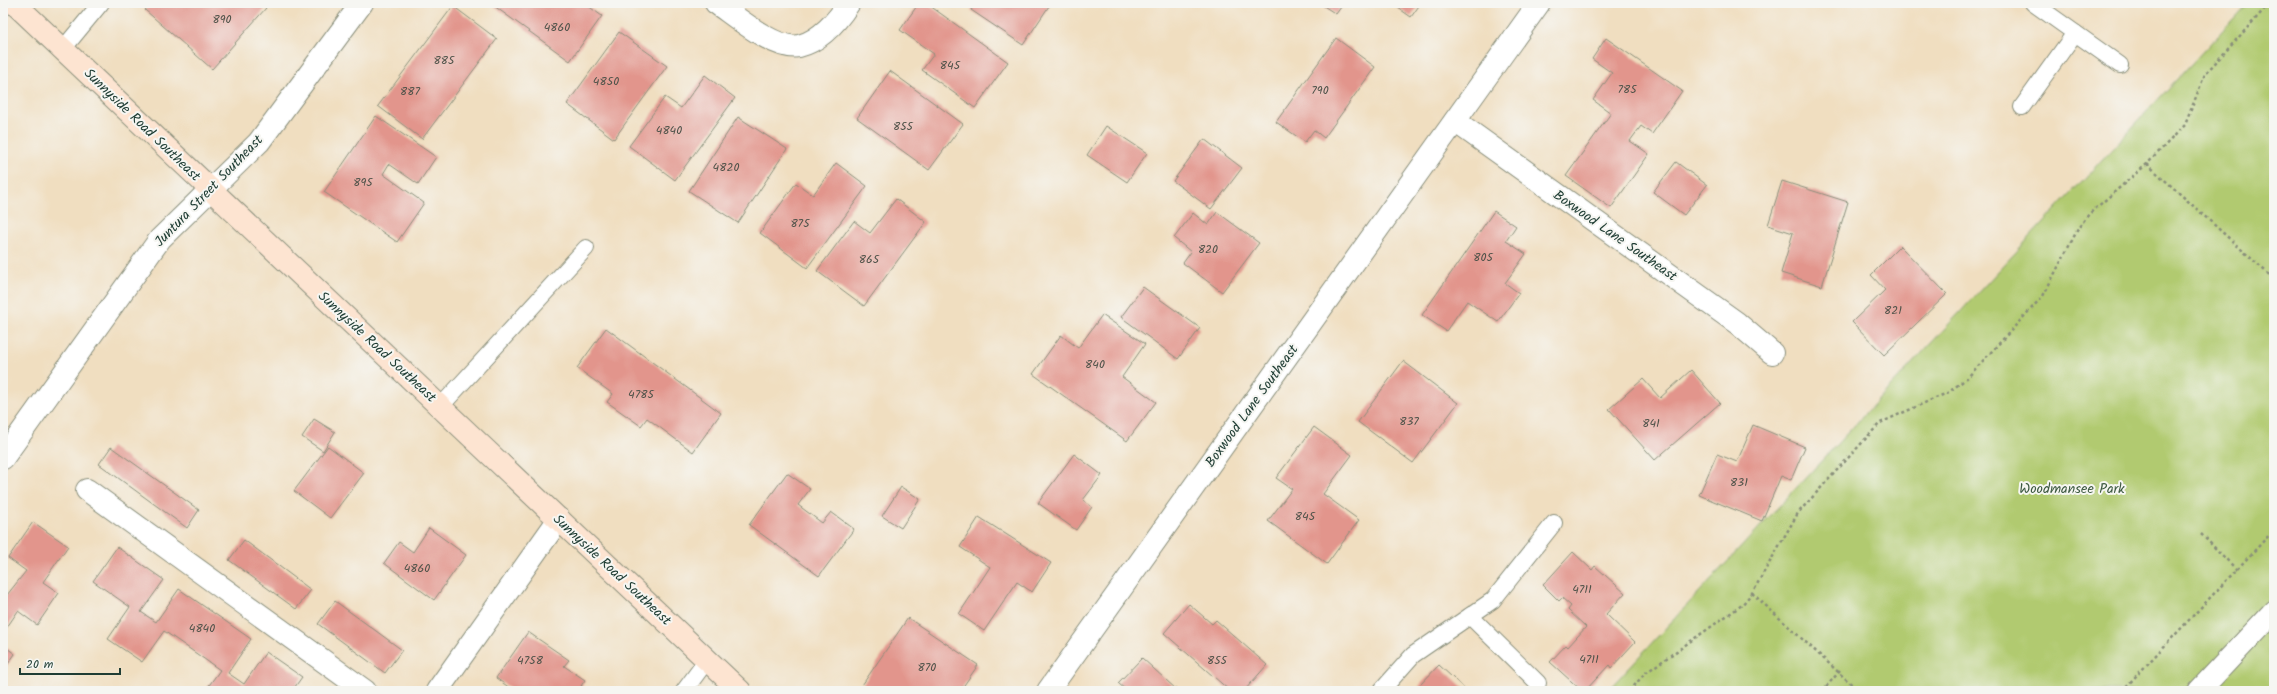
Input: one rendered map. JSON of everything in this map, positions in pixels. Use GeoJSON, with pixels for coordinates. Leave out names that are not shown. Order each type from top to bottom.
{"type":"FeatureCollection","features":[{"type":"Feature","properties":{"kind":"main road","name":"Sunnyside Road Southeast"},"geometry":{"type":"LineString","coordinates":[[14,3],[740,691]]}},
{"type":"Feature","properties":{"kind":"street","name":"Juntura Street Southeast"},"geometry":{"type":"LineString","coordinates":[[3,458],[160,239],[211,191],[259,142],[362,3]]}},
{"type":"Feature","properties":{"kind":"street"},"geometry":{"type":"LineString","coordinates":[[716,3],[761,34],[780,44],[799,46],[827,31],[849,3]]}},
{"type":"Feature","properties":{"kind":"street","name":"Boxwood Lane Southeast"},"geometry":{"type":"LineString","coordinates":[[1048,691],[1539,3]]}},
{"type":"Feature","properties":{"kind":"street","name":"Boxwood Lane Southeast"},"geometry":{"type":"LineString","coordinates":[[1455,121],[1737,323],[1772,353]]}},
{"type":"Feature","properties":{"kind":"street"},"geometry":{"type":"LineString","coordinates":[[87,490],[366,691]]}},
{"type":"Feature","properties":{"kind":"street"},"geometry":{"type":"LineString","coordinates":[[437,691],[559,519]]}},
{"type":"Feature","properties":{"kind":"street"},"geometry":{"type":"LineString","coordinates":[[2199,691],[2274,611]]}},
{"type":"Feature","properties":{"kind":"lane"},"geometry":{"type":"LineString","coordinates":[[63,49],[101,3]]}},
{"type":"Feature","properties":{"kind":"lane"},"geometry":{"type":"LineString","coordinates":[[2033,3],[2120,65]]}},
{"type":"Feature","properties":{"kind":"lane"},"geometry":{"type":"LineString","coordinates":[[2022,107],[2075,33]]}},
{"type":"Feature","properties":{"kind":"lane"},"geometry":{"type":"LineString","coordinates":[[440,407],[586,248]]}},
{"type":"Feature","properties":{"kind":"lane"},"geometry":{"type":"LineString","coordinates":[[1381,691],[1413,655],[1493,600],[1554,523]]}},
{"type":"Feature","properties":{"kind":"lane"},"geometry":{"type":"LineString","coordinates":[[1470,616],[1538,683]]}},
{"type":"Feature","properties":{"kind":"lane"},"geometry":{"type":"LineString","coordinates":[[684,691],[707,660]]}},
{"type":"Feature","properties":{"kind":"path"},"geometry":{"type":"LineString","coordinates":[[1630,691],[1644,674],[1742,605],[1752,593],[1805,502],[1880,424],[1949,392],[1967,378],[2043,296],[2079,227],[2089,214],[2147,164],[2185,125],[2205,74],[2270,3]]}},
{"type":"Feature","properties":{"kind":"path"},"geometry":{"type":"LineString","coordinates":[[2147,164],[2274,279]]}},
{"type":"Feature","properties":{"kind":"path"},"geometry":{"type":"LineString","coordinates":[[2122,691],[2274,530]]}},
{"type":"Feature","properties":{"kind":"path"},"geometry":{"type":"LineString","coordinates":[[2201,534],[2237,570]]}},
{"type":"Feature","properties":{"kind":"path"},"geometry":{"type":"LineString","coordinates":[[1752,593],[1859,691]]}},
{"type":"Feature","properties":{"kind":"path"},"geometry":{"type":"LineString","coordinates":[[1822,691],[1840,672]]}},
{"type":"Feature","properties":{"kind":"green space","name":"Woodmansee Park"},"geometry":{"type":"Polygon","coordinates":[[[2248,3],[2274,3],[2274,691],[1607,691],[2248,3]]]}},
{"type":"Feature","properties":{"kind":"building"},"geometry":{"type":"Polygon","coordinates":[[[151,3],[261,3],[266,8],[212,69],[145,10],[151,3]]]}},
{"type":"Feature","properties":{"kind":"building"},"geometry":{"type":"Polygon","coordinates":[[[490,3],[584,3],[602,16],[570,61],[490,3]]]}},
{"type":"Feature","properties":{"kind":"building"},"geometry":{"type":"Polygon","coordinates":[[[919,3],[926,3],[1008,62],[975,108],[922,70],[934,54],[900,30],[919,3]]]}},
{"type":"Feature","properties":{"kind":"building"},"geometry":{"type":"Polygon","coordinates":[[[975,3],[1051,3],[1023,45],[971,10],[975,3]]]}},
{"type":"Feature","properties":{"kind":"building"},"geometry":{"type":"Polygon","coordinates":[[[1319,3],[1344,3],[1336,14],[1319,3]]]}},
{"type":"Feature","properties":{"kind":"building"},"geometry":{"type":"Polygon","coordinates":[[[1391,3],[1421,3],[1411,17],[1391,3]]]}},
{"type":"Feature","properties":{"kind":"building"},"geometry":{"type":"Polygon","coordinates":[[[453,6],[497,39],[422,139],[378,106],[453,6]]]}},
{"type":"Feature","properties":{"kind":"building"},"geometry":{"type":"Polygon","coordinates":[[[619,32],[667,66],[614,139],[567,104],[619,32]]]}},
{"type":"Feature","properties":{"kind":"building"},"geometry":{"type":"Polygon","coordinates":[[[1336,38],[1375,67],[1324,138],[1314,130],[1305,142],[1276,122],[1336,38]]]}},
{"type":"Feature","properties":{"kind":"building"},"geometry":{"type":"Polygon","coordinates":[[[1606,38],[1682,91],[1652,134],[1641,126],[1630,141],[1649,154],[1611,208],[1566,176],[1611,113],[1593,100],[1612,73],[1592,59],[1606,38]]]}},
{"type":"Feature","properties":{"kind":"building"},"geometry":{"type":"Polygon","coordinates":[[[890,71],[963,124],[929,170],[857,118],[890,71]]]}},
{"type":"Feature","properties":{"kind":"building"},"geometry":{"type":"Polygon","coordinates":[[[705,75],[735,98],[675,180],[629,146],[665,97],[681,108],[705,75]]]}},
{"type":"Feature","properties":{"kind":"building"},"geometry":{"type":"Polygon","coordinates":[[[376,116],[436,157],[418,184],[389,164],[383,174],[424,203],[397,242],[324,192],[376,116]]]}},
{"type":"Feature","properties":{"kind":"building"},"geometry":{"type":"Polygon","coordinates":[[[738,117],[787,149],[738,223],[689,191],[738,117]]]}},
{"type":"Feature","properties":{"kind":"building"},"geometry":{"type":"Polygon","coordinates":[[[1106,126],[1147,153],[1127,182],[1087,155],[1106,126]]]}},
{"type":"Feature","properties":{"kind":"building"},"geometry":{"type":"Polygon","coordinates":[[[1204,139],[1242,168],[1211,209],[1173,181],[1204,139]]]}},
{"type":"Feature","properties":{"kind":"building"},"geometry":{"type":"Polygon","coordinates":[[[1676,162],[1707,185],[1684,215],[1653,192],[1676,162]]]}},
{"type":"Feature","properties":{"kind":"building"},"geometry":{"type":"Polygon","coordinates":[[[836,163],[867,186],[807,268],[760,233],[796,183],[813,195],[836,163]]]}},
{"type":"Feature","properties":{"kind":"building"},"geometry":{"type":"Polygon","coordinates":[[[1782,181],[1848,202],[1822,286],[1781,273],[1793,233],[1768,225],[1782,181]]]}},
{"type":"Feature","properties":{"kind":"building"},"geometry":{"type":"Polygon","coordinates":[[[896,199],[926,222],[864,306],[817,271],[854,221],[870,233],[896,199]]]}},
{"type":"Feature","properties":{"kind":"building"},"geometry":{"type":"Polygon","coordinates":[[[1494,211],[1516,226],[1506,241],[1526,254],[1505,283],[1519,293],[1498,322],[1467,301],[1446,331],[1422,315],[1494,211]]]}},
{"type":"Feature","properties":{"kind":"building"},"geometry":{"type":"Polygon","coordinates":[[[1217,212],[1259,243],[1222,292],[1183,263],[1191,252],[1174,238],[1193,213],[1208,225],[1217,212]]]}},
{"type":"Feature","properties":{"kind":"building"},"geometry":{"type":"Polygon","coordinates":[[[1900,246],[1947,294],[1884,355],[1852,322],[1885,290],[1871,275],[1900,246]]]}},
{"type":"Feature","properties":{"kind":"building"},"geometry":{"type":"Polygon","coordinates":[[[1143,287],[1200,328],[1178,359],[1121,317],[1143,287]]]}},
{"type":"Feature","properties":{"kind":"building"},"geometry":{"type":"Polygon","coordinates":[[[1102,315],[1145,344],[1122,377],[1156,402],[1127,441],[1033,374],[1061,335],[1078,348],[1102,315]]]}},
{"type":"Feature","properties":{"kind":"building"},"geometry":{"type":"Polygon","coordinates":[[[606,328],[721,413],[693,452],[647,418],[641,426],[607,402],[613,394],[577,368],[606,328]]]}},
{"type":"Feature","properties":{"kind":"building"},"geometry":{"type":"Polygon","coordinates":[[[1403,361],[1458,403],[1413,463],[1358,422],[1403,361]]]}},
{"type":"Feature","properties":{"kind":"building"},"geometry":{"type":"Polygon","coordinates":[[[1691,370],[1720,403],[1655,460],[1609,409],[1643,379],[1660,398],[1691,370]]]}},
{"type":"Feature","properties":{"kind":"building"},"geometry":{"type":"Polygon","coordinates":[[[314,419],[335,432],[323,451],[302,437],[314,419]]]}},
{"type":"Feature","properties":{"kind":"building"},"geometry":{"type":"Polygon","coordinates":[[[1753,425],[1805,447],[1791,480],[1781,476],[1762,521],[1699,495],[1717,454],[1737,462],[1753,425]]]}},
{"type":"Feature","properties":{"kind":"building"},"geometry":{"type":"Polygon","coordinates":[[[1314,427],[1352,455],[1323,494],[1359,520],[1327,564],[1268,521],[1292,489],[1276,478],[1314,427]]]}},
{"type":"Feature","properties":{"kind":"building"},"geometry":{"type":"Polygon","coordinates":[[[328,446],[364,473],[330,518],[294,491],[328,446]]]}},
{"type":"Feature","properties":{"kind":"building"},"geometry":{"type":"Polygon","coordinates":[[[111,447],[199,510],[187,528],[99,464],[111,447]]]}},
{"type":"Feature","properties":{"kind":"building"},"geometry":{"type":"Polygon","coordinates":[[[1074,454],[1102,475],[1083,500],[1092,507],[1076,530],[1038,503],[1074,454]]]}},
{"type":"Feature","properties":{"kind":"building"},"geometry":{"type":"Polygon","coordinates":[[[787,473],[810,489],[798,505],[822,523],[831,512],[854,529],[819,576],[749,525],[787,473]]]}},
{"type":"Feature","properties":{"kind":"building"},"geometry":{"type":"Polygon","coordinates":[[[901,487],[920,499],[901,528],[882,516],[901,487]]]}},
{"type":"Feature","properties":{"kind":"building"},"geometry":{"type":"Polygon","coordinates":[[[979,517],[1051,563],[1032,592],[1017,582],[984,631],[959,614],[990,567],[960,547],[979,517]]]}},
{"type":"Feature","properties":{"kind":"building"},"geometry":{"type":"Polygon","coordinates":[[[33,522],[68,546],[43,582],[59,593],[37,625],[18,611],[3,633],[3,600],[26,571],[8,558],[33,522]]]}},
{"type":"Feature","properties":{"kind":"building"},"geometry":{"type":"Polygon","coordinates":[[[429,528],[466,555],[434,600],[384,563],[399,542],[413,552],[429,528]]]}},
{"type":"Feature","properties":{"kind":"building"},"geometry":{"type":"Polygon","coordinates":[[[244,540],[311,590],[296,609],[229,560],[244,540]]]}},
{"type":"Feature","properties":{"kind":"building"},"geometry":{"type":"Polygon","coordinates":[[[117,547],[164,580],[141,612],[156,622],[179,589],[251,639],[228,673],[244,684],[266,652],[302,677],[292,691],[205,691],[220,670],[164,631],[142,662],[108,639],[130,607],[93,581],[117,547]]]}},
{"type":"Feature","properties":{"kind":"building"},"geometry":{"type":"Polygon","coordinates":[[[1573,552],[1592,570],[1595,566],[1625,593],[1606,614],[1635,642],[1611,668],[1609,665],[1585,691],[1582,691],[1550,662],[1566,645],[1568,647],[1586,627],[1568,610],[1571,606],[1562,598],[1559,601],[1543,585],[1573,552]]]}},
{"type":"Feature","properties":{"kind":"building"},"geometry":{"type":"Polygon","coordinates":[[[335,601],[402,650],[385,673],[318,624],[335,601]]]}},
{"type":"Feature","properties":{"kind":"building"},"geometry":{"type":"Polygon","coordinates":[[[1189,604],[1212,624],[1216,620],[1267,665],[1244,691],[1230,691],[1164,633],[1189,604]]]}},
{"type":"Feature","properties":{"kind":"building"},"geometry":{"type":"Polygon","coordinates":[[[908,618],[978,665],[960,691],[858,691],[908,618]]]}},
{"type":"Feature","properties":{"kind":"building"},"geometry":{"type":"Polygon","coordinates":[[[528,632],[569,660],[564,666],[585,680],[581,686],[588,691],[514,691],[496,678],[528,632]]]}},
{"type":"Feature","properties":{"kind":"building"},"geometry":{"type":"Polygon","coordinates":[[[3,645],[15,654],[3,671],[3,645]]]}},
{"type":"Feature","properties":{"kind":"building"},"geometry":{"type":"Polygon","coordinates":[[[1142,658],[1177,690],[1127,691],[1118,683],[1142,658]]]}},
{"type":"Feature","properties":{"kind":"building"},"geometry":{"type":"Polygon","coordinates":[[[1439,665],[1467,691],[1419,691],[1422,689],[1419,686],[1439,665]]]}}]}
